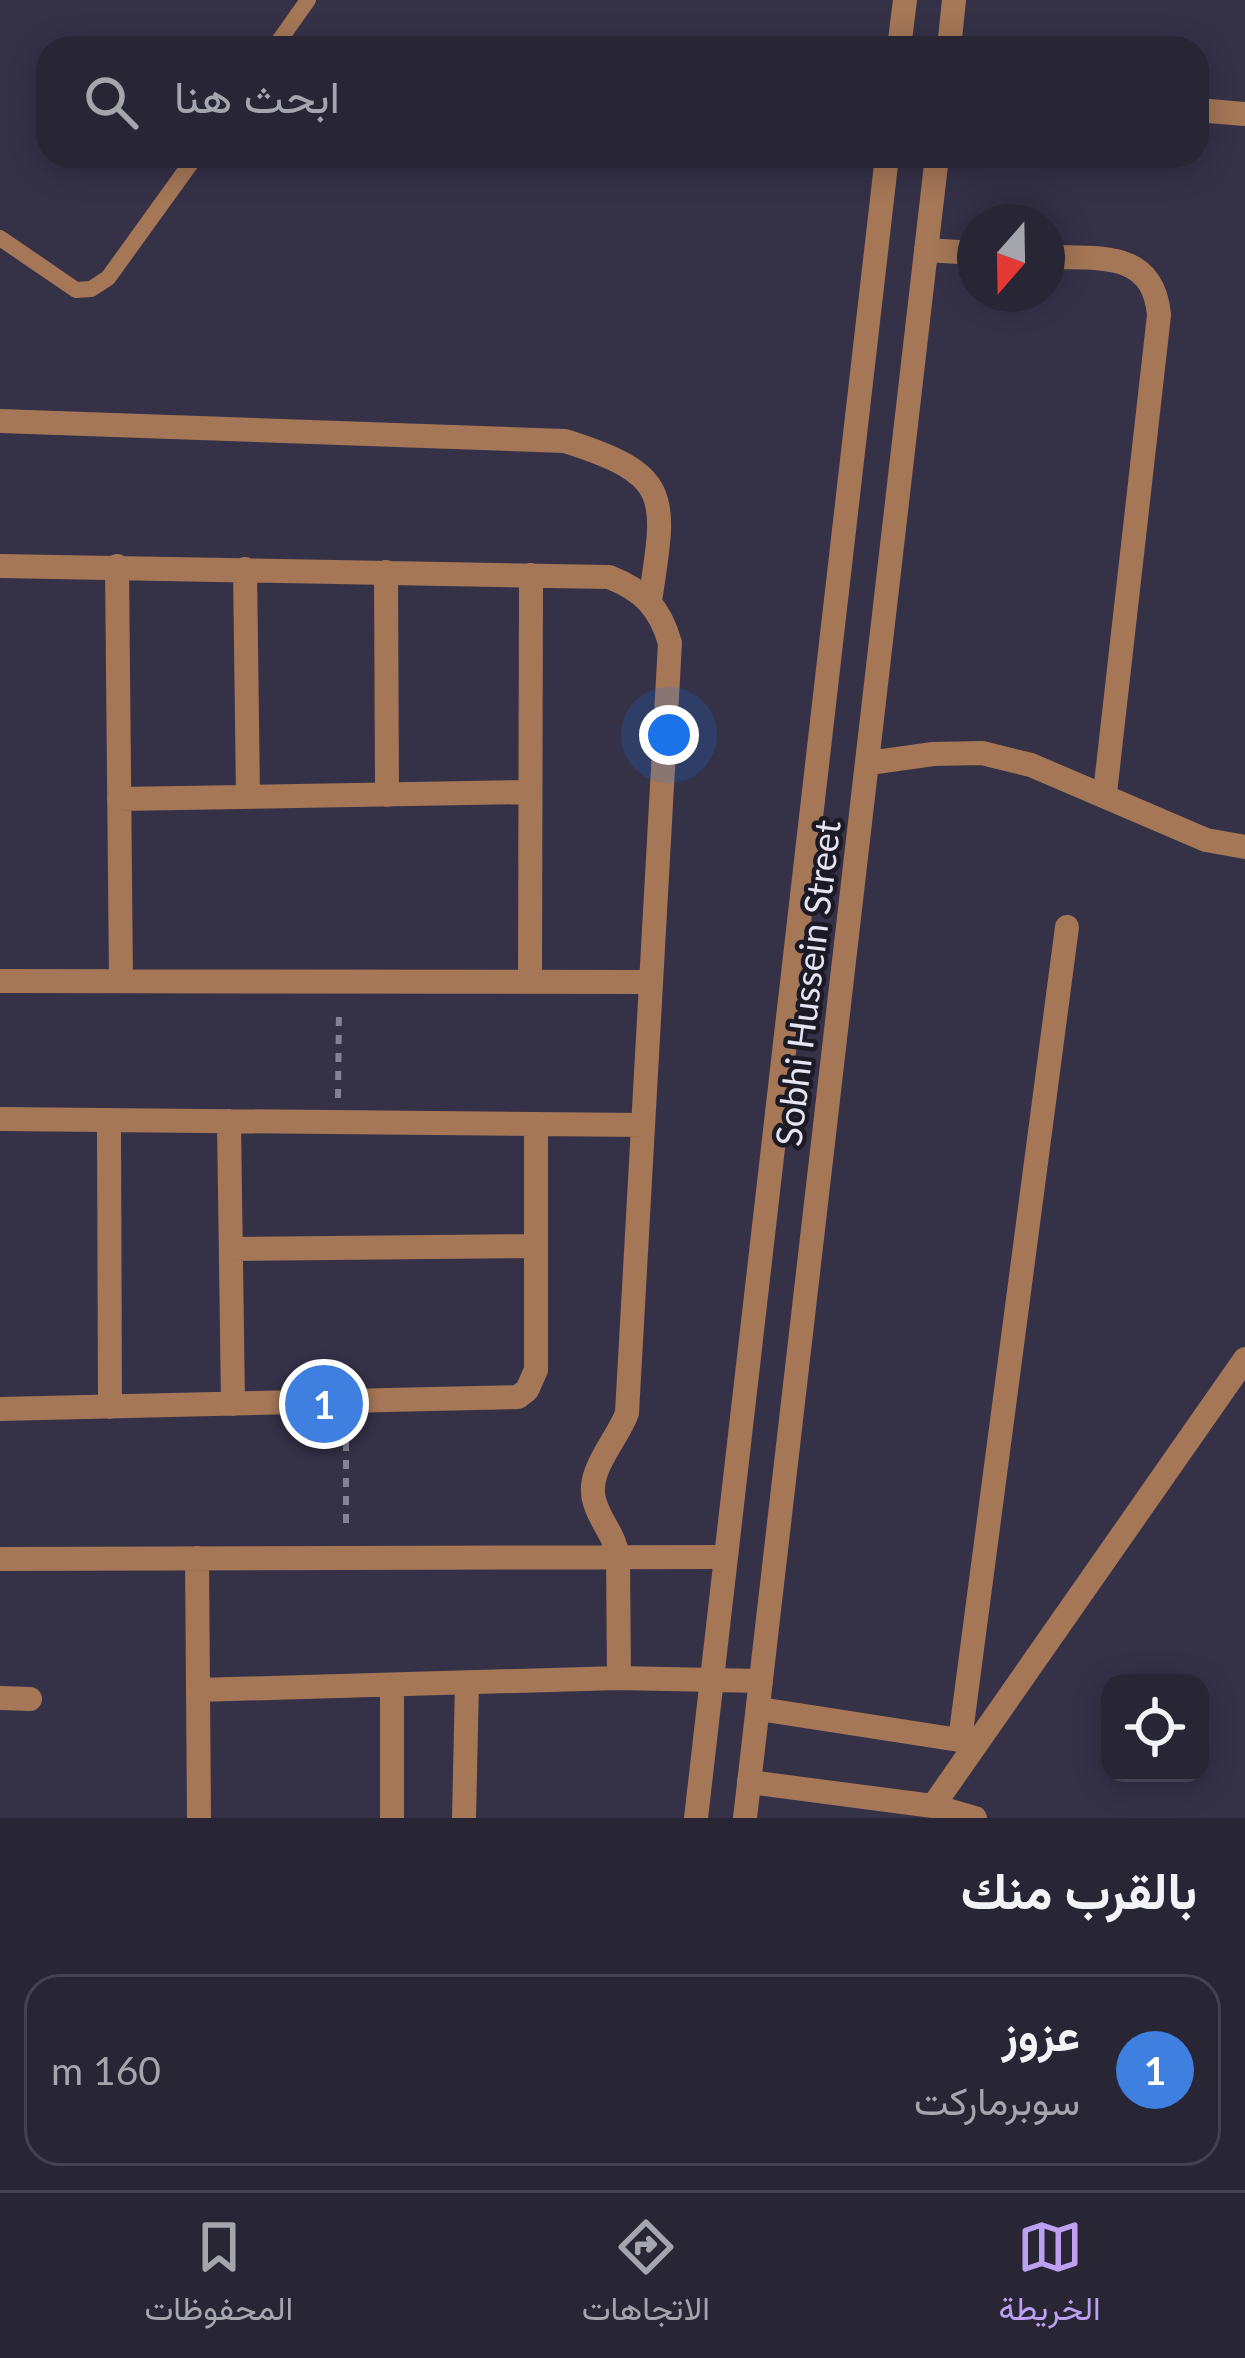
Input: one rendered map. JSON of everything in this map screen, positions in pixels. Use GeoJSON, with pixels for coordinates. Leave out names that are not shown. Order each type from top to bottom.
{"type":"FeatureCollection","features":[{"type":"Feature","properties":{"kind":"street"},"geometry":{"type":"LineString","coordinates":[[900,36],[905,0]]}},
{"type":"Feature","properties":{"kind":"street"},"geometry":{"type":"LineString","coordinates":[[950,36],[954,0]]}},
{"type":"Feature","properties":{"kind":"street"},"geometry":{"type":"LineString","coordinates":[[1209,111],[1245,114]]}},
{"type":"Feature","properties":{"kind":"street","name":"Sobhi Hussein Street"},"geometry":{"type":"LineString","coordinates":[[695,1818],[886,168]]}},
{"type":"Feature","properties":{"kind":"street","name":"Sobhi Hussein Street"},"geometry":{"type":"LineString","coordinates":[[746,1818],[936,168]]}},
{"type":"Feature","properties":{"kind":"street"},"geometry":{"type":"LineString","coordinates":[[926,250],[957,252]]}},
{"type":"Feature","properties":{"kind":"street"},"geometry":{"type":"LineString","coordinates":[[1065,257],[1118,260],[1147,277],[1157,296],[1157,338],[1105,793]]}},
{"type":"Feature","properties":{"kind":"street"},"geometry":{"type":"LineString","coordinates":[[0,422],[565,441],[617,458],[647,478],[662,525],[650,601]]}},
{"type":"Feature","properties":{"kind":"street"},"geometry":{"type":"LineString","coordinates":[[0,566],[609,577],[632,586],[663,620],[670,643],[626,1413],[620,1433],[596,1469],[591,1490],[619,1557],[619,1678]]}},
{"type":"Feature","properties":{"kind":"street"},"geometry":{"type":"LineString","coordinates":[[117,566],[122,981]]}},
{"type":"Feature","properties":{"kind":"street"},"geometry":{"type":"LineString","coordinates":[[245,569],[248,797]]}},
{"type":"Feature","properties":{"kind":"street"},"geometry":{"type":"LineString","coordinates":[[386,572],[387,795]]}},
{"type":"Feature","properties":{"kind":"street"},"geometry":{"type":"LineString","coordinates":[[530,575],[530,982]]}},
{"type":"Feature","properties":{"kind":"street"},"geometry":{"type":"LineString","coordinates":[[869,763],[982,753],[1031,765],[1105,793],[1206,840],[1245,847]]}},
{"type":"Feature","properties":{"kind":"street"},"geometry":{"type":"LineString","coordinates":[[119,800],[530,792]]}},
{"type":"Feature","properties":{"kind":"street"},"geometry":{"type":"LineString","coordinates":[[967,1742],[1067,927]]}},
{"type":"Feature","properties":{"kind":"street"},"geometry":{"type":"LineString","coordinates":[[0,981],[651,982]]}},
{"type":"Feature","properties":{"kind":"street"},"geometry":{"type":"LineString","coordinates":[[0,1119],[643,1125]]}},
{"type":"Feature","properties":{"kind":"street"},"geometry":{"type":"LineString","coordinates":[[109,1120],[110,1407]]}},
{"type":"Feature","properties":{"kind":"street"},"geometry":{"type":"LineString","coordinates":[[229,1121],[233,1405]]}},
{"type":"Feature","properties":{"kind":"street"},"geometry":{"type":"LineString","coordinates":[[0,1408],[507,1400],[527,1390],[536,1370],[536,1124]]}},
{"type":"Feature","properties":{"kind":"street"},"geometry":{"type":"LineString","coordinates":[[231,1250],[536,1246]]}},
{"type":"Feature","properties":{"kind":"street"},"geometry":{"type":"LineString","coordinates":[[932,1806],[967,1742],[1245,1359]]}},
{"type":"Feature","properties":{"kind":"street"},"geometry":{"type":"LineString","coordinates":[[0,1559],[724,1557]]}},
{"type":"Feature","properties":{"kind":"street"},"geometry":{"type":"LineString","coordinates":[[197,1558],[200,1818]]}},
{"type":"Feature","properties":{"kind":"street"},"geometry":{"type":"LineString","coordinates":[[198,1690],[619,1678],[761,1681]]}},
{"type":"Feature","properties":{"kind":"street"},"geometry":{"type":"LineString","coordinates":[[464,1818],[466,1683]]}},
{"type":"Feature","properties":{"kind":"street"},"geometry":{"type":"LineString","coordinates":[[392,1685],[392,1818]]}},
{"type":"Feature","properties":{"kind":"street"},"geometry":{"type":"LineString","coordinates":[[0,1698],[30,1699]]}},
{"type":"Feature","properties":{"kind":"street"},"geometry":{"type":"LineString","coordinates":[[759,1709],[967,1742]]}},
{"type":"Feature","properties":{"kind":"street"},"geometry":{"type":"LineString","coordinates":[[749,1782],[932,1806],[975,1818]]}},
{"type":"Feature","properties":{"kind":"lane"},"geometry":{"type":"LineString","coordinates":[[282,36],[308,0]]}},
{"type":"Feature","properties":{"kind":"lane"},"geometry":{"type":"LineString","coordinates":[[0,238],[76,290],[91,289],[108,278],[187,168]]}},
{"type":"Feature","properties":{"kind":"path"},"geometry":{"type":"LineString","coordinates":[[338,1122],[339,982]]}},
{"type":"Feature","properties":{"kind":"path"},"geometry":{"type":"LineString","coordinates":[[346,1402],[346,1558]]}},
{"type":"Feature","properties":{"kind":"place","name":"عزوز"},"geometry":{"type":"Point","coordinates":[324,1404]}}]}
